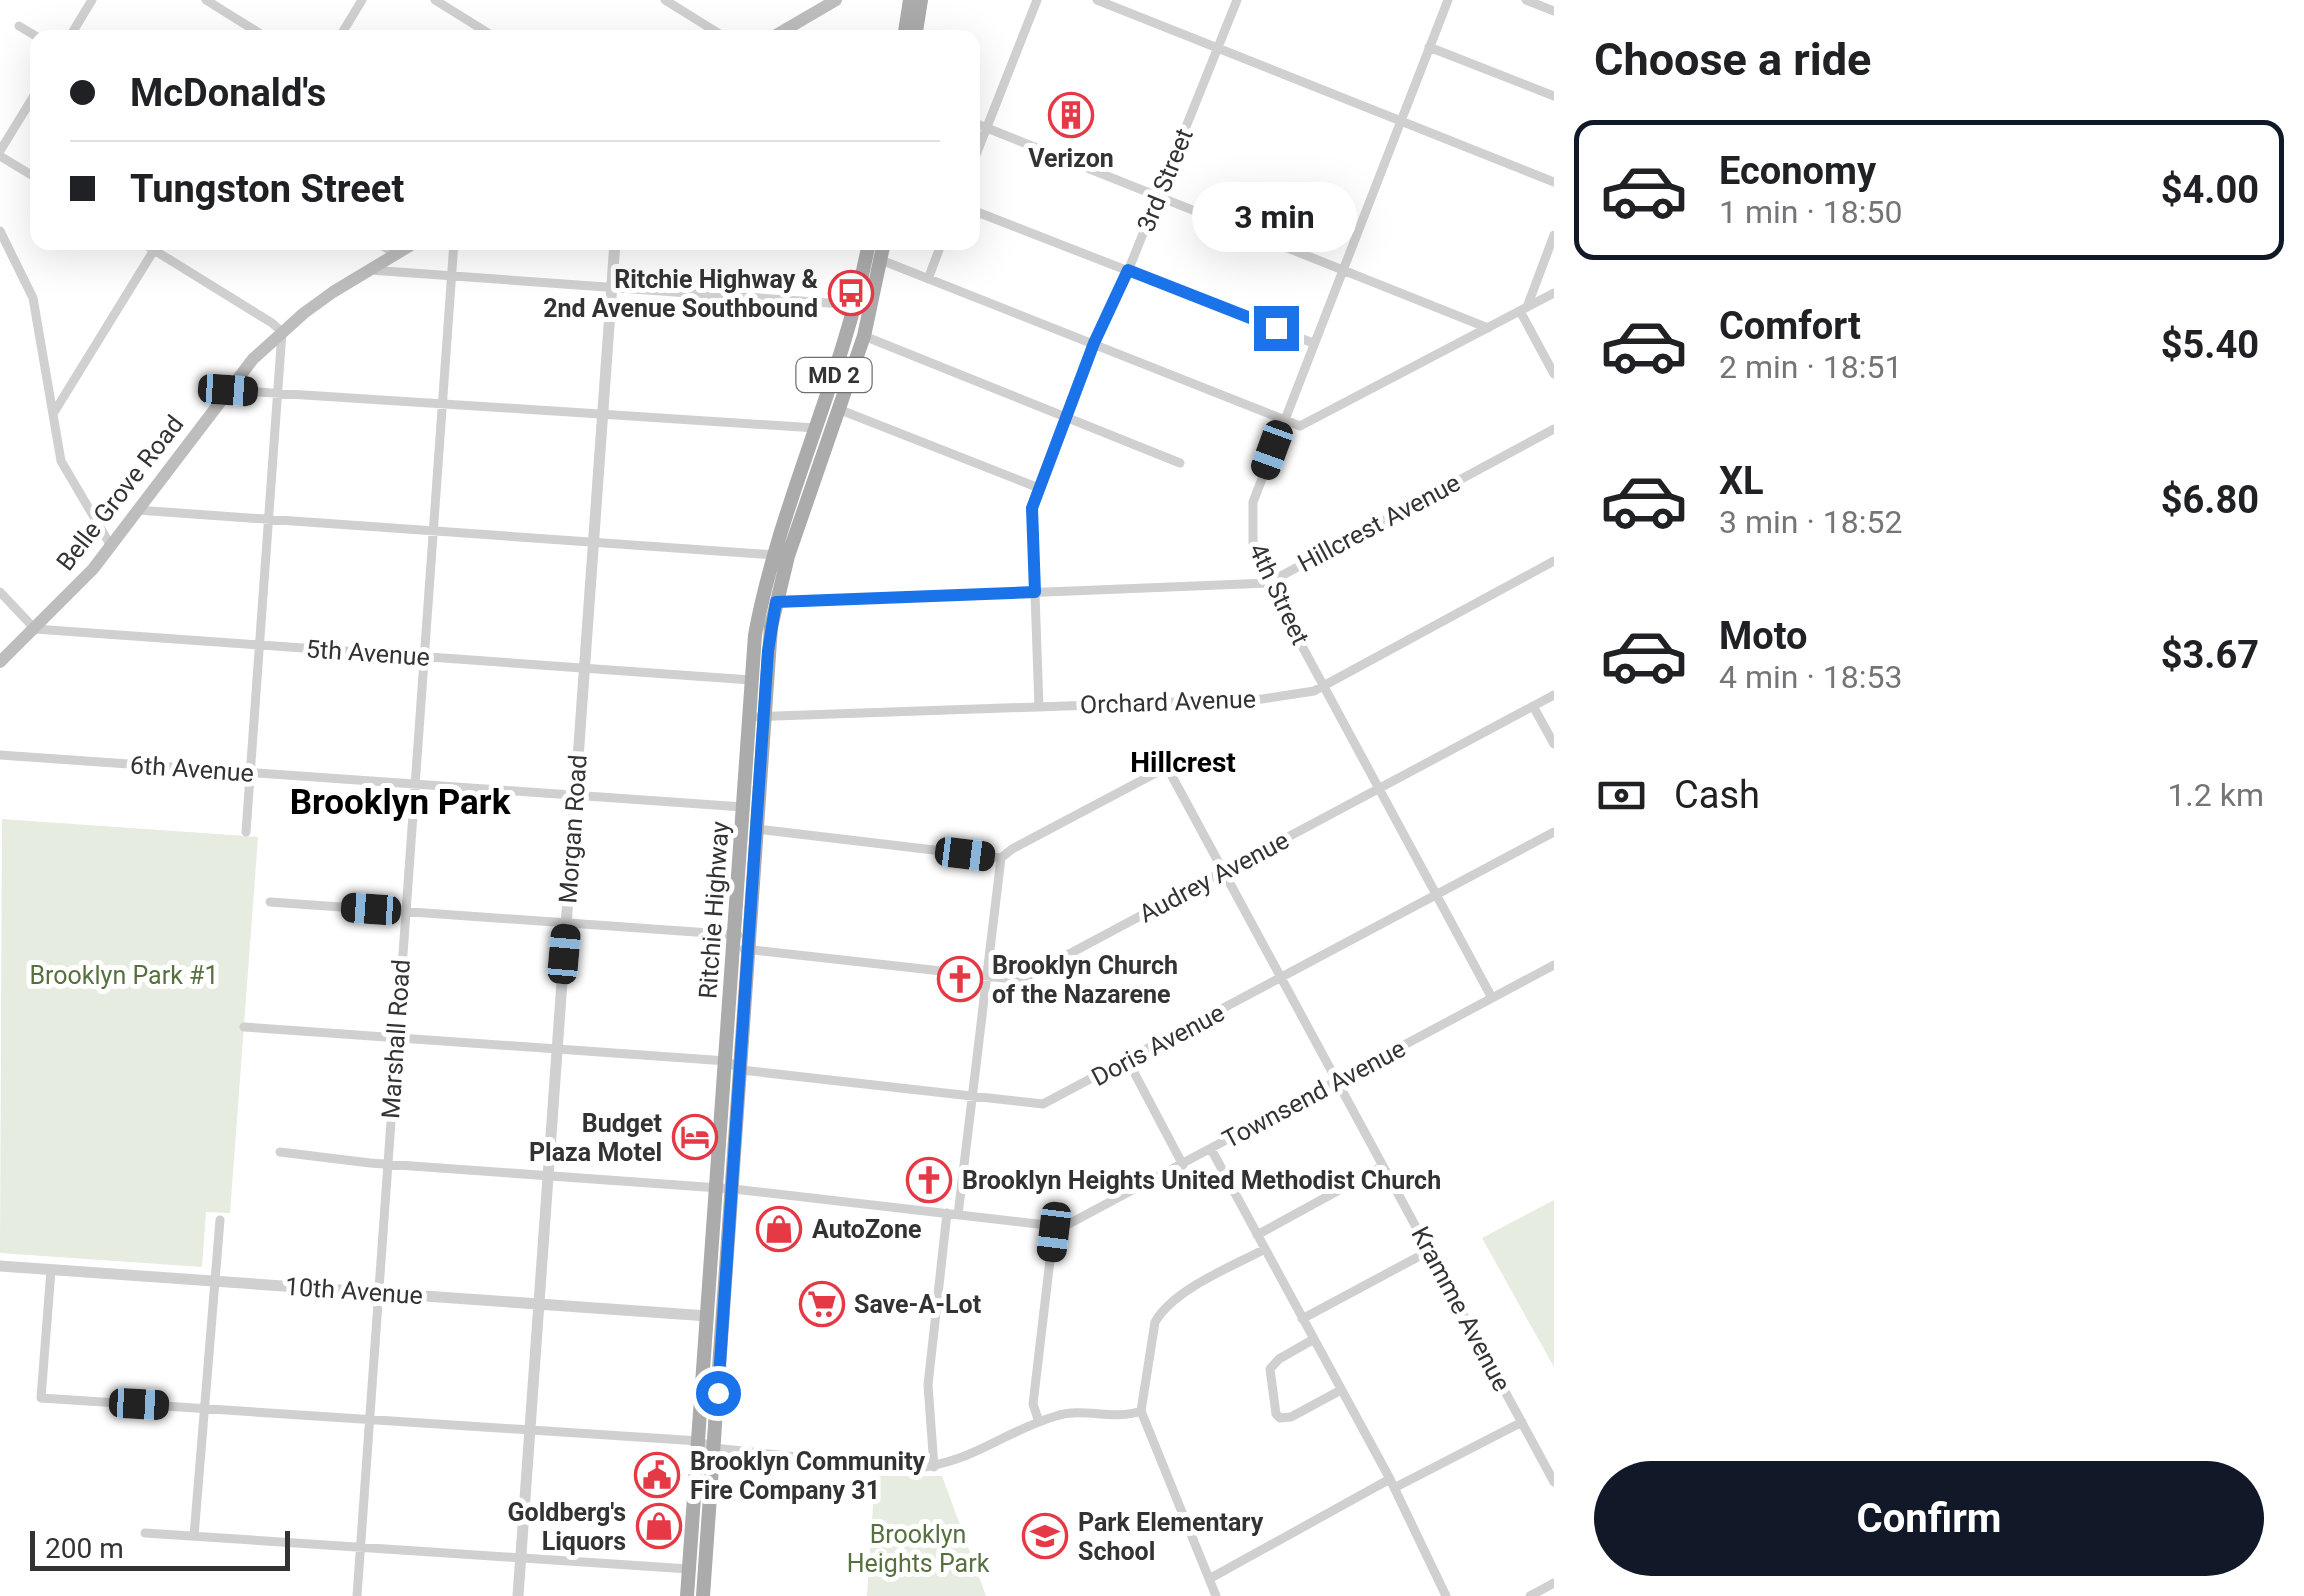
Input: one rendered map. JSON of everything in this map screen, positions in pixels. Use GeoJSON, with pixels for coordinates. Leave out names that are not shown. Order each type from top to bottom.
{"type":"FeatureCollection","features":[{"type":"Feature","properties":{"kind":"main road"},"geometry":{"type":"LineString","coordinates":[[785,30],[836,0]]}},
{"type":"Feature","properties":{"kind":"main road"},"geometry":{"type":"LineString","coordinates":[[905,30],[910,0]]}},
{"type":"Feature","properties":{"kind":"main road"},"geometry":{"type":"LineString","coordinates":[[916,30],[920,0]]}},
{"type":"Feature","properties":{"kind":"main road","name":"Belle Grove Road"},"geometry":{"type":"LineString","coordinates":[[0,662],[35,630],[111,546],[228,390],[282,332],[333,292],[403,250]]}},
{"type":"Feature","properties":{"kind":"main road","name":"Ritchie Highway"},"geometry":{"type":"LineString","coordinates":[[687,1596],[706,1445],[725,1188],[727,1062],[757,829],[756,717],[751,680],[755,635],[856,304],[867,250]]}},
{"type":"Feature","properties":{"kind":"main road","name":"Ritchie Highway"},"geometry":{"type":"LineString","coordinates":[[703,1596],[708,1316],[741,1070],[743,807],[780,555],[864,336],[883,250]]}},
{"type":"Feature","properties":{"kind":"street"},"geometry":{"type":"LineString","coordinates":[[74,30],[92,0]]}},
{"type":"Feature","properties":{"kind":"street"},"geometry":{"type":"LineString","coordinates":[[206,0],[254,30]]}},
{"type":"Feature","properties":{"kind":"street"},"geometry":{"type":"LineString","coordinates":[[344,30],[362,0]]}},
{"type":"Feature","properties":{"kind":"street"},"geometry":{"type":"LineString","coordinates":[[435,0],[483,30]]}},
{"type":"Feature","properties":{"kind":"street"},"geometry":{"type":"LineString","coordinates":[[664,0],[713,30]]}},
{"type":"Feature","properties":{"kind":"street"},"geometry":{"type":"LineString","coordinates":[[980,145],[1038,0]]}},
{"type":"Feature","properties":{"kind":"street"},"geometry":{"type":"LineString","coordinates":[[1096,0],[1554,182]]}},
{"type":"Feature","properties":{"kind":"street","name":"3rd Street"},"geometry":{"type":"LineString","coordinates":[[1040,707],[1032,508],[1094,343],[1159,196],[1237,0]]}},
{"type":"Feature","properties":{"kind":"street","name":"4th Street"},"geometry":{"type":"LineString","coordinates":[[1448,0],[1283,420],[1251,517],[1253,545],[1268,583],[1492,998]]}},
{"type":"Feature","properties":{"kind":"street"},"geometry":{"type":"LineString","coordinates":[[1526,0],[1554,11]]}},
{"type":"Feature","properties":{"kind":"street"},"geometry":{"type":"LineString","coordinates":[[19,26],[30,33]]}},
{"type":"Feature","properties":{"kind":"street"},"geometry":{"type":"LineString","coordinates":[[1429,47],[1554,96]]}},
{"type":"Feature","properties":{"kind":"street"},"geometry":{"type":"LineString","coordinates":[[30,103],[0,154],[30,174]]}},
{"type":"Feature","properties":{"kind":"street"},"geometry":{"type":"LineString","coordinates":[[980,125],[1488,328]]}},
{"type":"Feature","properties":{"kind":"street"},"geometry":{"type":"LineString","coordinates":[[980,213],[1313,343]]}},
{"type":"Feature","properties":{"kind":"street"},"geometry":{"type":"LineString","coordinates":[[0,231],[33,298],[60,461],[111,546]]}},
{"type":"Feature","properties":{"kind":"street"},"geometry":{"type":"LineString","coordinates":[[1554,235],[1523,309],[1554,374]]}},
{"type":"Feature","properties":{"kind":"street"},"geometry":{"type":"LineString","coordinates":[[53,415],[154,250],[282,332],[246,832]]}},
{"type":"Feature","properties":{"kind":"street"},"geometry":{"type":"LineString","coordinates":[[389,250],[396,254]]}},
{"type":"Feature","properties":{"kind":"street","name":"Marshall Road"},"geometry":{"type":"LineString","coordinates":[[356,1596],[454,250]]}},
{"type":"Feature","properties":{"kind":"street","name":"Morgan Road"},"geometry":{"type":"LineString","coordinates":[[518,1596],[614,250]]}},
{"type":"Feature","properties":{"kind":"street"},"geometry":{"type":"LineString","coordinates":[[928,279],[939,250]]}},
{"type":"Feature","properties":{"kind":"street"},"geometry":{"type":"LineString","coordinates":[[881,260],[1300,426],[1554,293]]}},
{"type":"Feature","properties":{"kind":"street"},"geometry":{"type":"LineString","coordinates":[[369,270],[856,304]]}},
{"type":"Feature","properties":{"kind":"street"},"geometry":{"type":"LineString","coordinates":[[864,336],[1180,463]]}},
{"type":"Feature","properties":{"kind":"street"},"geometry":{"type":"LineString","coordinates":[[228,390],[816,428]]}},
{"type":"Feature","properties":{"kind":"street"},"geometry":{"type":"LineString","coordinates":[[838,409],[1038,488]]}},
{"type":"Feature","properties":{"kind":"street","name":"Hillcrest Avenue"},"geometry":{"type":"LineString","coordinates":[[776,602],[1268,583],[1554,429]]}},
{"type":"Feature","properties":{"kind":"street"},"geometry":{"type":"LineString","coordinates":[[137,510],[780,555]]}},
{"type":"Feature","properties":{"kind":"street","name":"Orchard Avenue"},"geometry":{"type":"LineString","coordinates":[[756,717],[1262,699],[1314,691],[1554,562]]}},
{"type":"Feature","properties":{"kind":"street"},"geometry":{"type":"LineString","coordinates":[[0,592],[35,630]]}},
{"type":"Feature","properties":{"kind":"street","name":"5th Avenue"},"geometry":{"type":"LineString","coordinates":[[35,630],[751,680]]}},
{"type":"Feature","properties":{"kind":"street","name":"Audrey Avenue"},"geometry":{"type":"LineString","coordinates":[[270,902],[566,922],[1013,979],[1033,974],[1554,695]]}},
{"type":"Feature","properties":{"kind":"street"},"geometry":{"type":"LineString","coordinates":[[1533,706],[1554,744]]}},
{"type":"Feature","properties":{"kind":"street","name":"6th Avenue"},"geometry":{"type":"LineString","coordinates":[[0,754],[743,807]]}},
{"type":"Feature","properties":{"kind":"street","name":"Kramme Avenue"},"geometry":{"type":"LineString","coordinates":[[1002,858],[1012,848],[1167,767],[1554,1482]]}},
{"type":"Feature","properties":{"kind":"street"},"geometry":{"type":"LineString","coordinates":[[757,829],[1002,858],[972,1097],[928,1384],[934,1467]]}},
{"type":"Feature","properties":{"kind":"street","name":"Doris Avenue"},"geometry":{"type":"LineString","coordinates":[[727,1062],[741,1070],[1044,1104],[1554,832]]}},
{"type":"Feature","properties":{"kind":"street","name":"Townsend Avenue"},"geometry":{"type":"LineString","coordinates":[[280,1152],[387,1164],[725,1188],[1054,1226],[1072,1224],[1554,965]]}},
{"type":"Feature","properties":{"kind":"street"},"geometry":{"type":"LineString","coordinates":[[244,1028],[727,1062]]}},
{"type":"Feature","properties":{"kind":"street"},"geometry":{"type":"LineString","coordinates":[[1128,1061],[1183,1165]]}},
{"type":"Feature","properties":{"kind":"street"},"geometry":{"type":"LineString","coordinates":[[1211,1150],[1392,1484],[1446,1596]]}},
{"type":"Feature","properties":{"kind":"street"},"geometry":{"type":"LineString","coordinates":[[1257,1235],[1383,1166]]}},
{"type":"Feature","properties":{"kind":"street"},"geometry":{"type":"LineString","coordinates":[[194,1536],[220,1220]]}},
{"type":"Feature","properties":{"kind":"street"},"geometry":{"type":"LineString","coordinates":[[1039,1422],[1033,1404],[1054,1226]]}},
{"type":"Feature","properties":{"kind":"street"},"geometry":{"type":"LineString","coordinates":[[1216,1596],[1141,1411],[1156,1322],[1166,1305],[1265,1249]]}},
{"type":"Feature","properties":{"kind":"street"},"geometry":{"type":"LineString","coordinates":[[1302,1319],[1429,1251]]}},
{"type":"Feature","properties":{"kind":"street","name":"10th Avenue"},"geometry":{"type":"LineString","coordinates":[[0,1266],[708,1316]]}},
{"type":"Feature","properties":{"kind":"street"},"geometry":{"type":"LineString","coordinates":[[51,1270],[41,1398],[530,1430],[706,1445],[890,1468],[934,1467],[983,1451],[1039,1422],[1078,1412],[1116,1415],[1141,1411]]}},
{"type":"Feature","properties":{"kind":"street"},"geometry":{"type":"LineString","coordinates":[[1314,1339],[1270,1368],[1276,1414],[1291,1418],[1341,1390]]}},
{"type":"Feature","properties":{"kind":"street"},"geometry":{"type":"LineString","coordinates":[[1209,1579],[1522,1422]]}},
{"type":"Feature","properties":{"kind":"street"},"geometry":{"type":"LineString","coordinates":[[145,1533],[689,1569]]}},
{"type":"Feature","properties":{"kind":"street"},"geometry":{"type":"LineString","coordinates":[[1530,1596],[1554,1583]]}},
{"type":"Feature","properties":{"kind":"green space","name":"Brooklyn Park #1"},"geometry":{"type":"Polygon","coordinates":[[[2,819],[258,837],[230,1213],[206,1212],[202,1267],[0,1253],[2,819]]]}},
{"type":"Feature","properties":{"kind":"green space"},"geometry":{"type":"Polygon","coordinates":[[[1554,1200],[1554,1367],[1482,1238],[1554,1200]]]}},
{"type":"Feature","properties":{"kind":"green space","name":"Brooklyn Heights Park"},"geometry":{"type":"Polygon","coordinates":[[[875,1476],[942,1476],[986,1596],[867,1596],[875,1476]]]}},
{"type":"Feature","properties":{"kind":"place","name":"Verizon"},"geometry":{"type":"Point","coordinates":[1071,115]}},
{"type":"Feature","properties":{"kind":"place","name":"Ritchie Highway & 2nd Avenue Southbound"},"geometry":{"type":"Point","coordinates":[851,293]}},
{"type":"Feature","properties":{"kind":"place","name":"Brooklyn Church of the Nazarene"},"geometry":{"type":"Point","coordinates":[960,979]}},
{"type":"Feature","properties":{"kind":"place","name":"Budget Plaza Motel"},"geometry":{"type":"Point","coordinates":[695,1137]}},
{"type":"Feature","properties":{"kind":"place","name":"Brooklyn Heights United Methodist Church"},"geometry":{"type":"Point","coordinates":[929,1180]}},
{"type":"Feature","properties":{"kind":"place","name":"AutoZone"},"geometry":{"type":"Point","coordinates":[779,1229]}},
{"type":"Feature","properties":{"kind":"place","name":"Save-A-Lot"},"geometry":{"type":"Point","coordinates":[822,1304]}},
{"type":"Feature","properties":{"kind":"place","name":"Brooklyn Community Fire Company 31"},"geometry":{"type":"Point","coordinates":[657,1475]}},
{"type":"Feature","properties":{"kind":"place","name":"Goldberg's Liquors"},"geometry":{"type":"Point","coordinates":[659,1526]}},
{"type":"Feature","properties":{"kind":"place","name":"Park Elementary School"},"geometry":{"type":"Point","coordinates":[1045,1536]}},
{"type":"Feature","properties":{"kind":"district","name":"Hillcrest"},"geometry":{"type":"Point","coordinates":[1183,762]}},
{"type":"Feature","properties":{"kind":"district","name":"Brooklyn Park"},"geometry":{"type":"Point","coordinates":[400,802]}},
{"type":"Feature","properties":{"kind":"route"},"geometry":{"type":"LineString","coordinates":[[718,1393],[768,651],[776,602],[1035,592],[1032,508],[1094,343],[1128,270],[1276,328]]}}]}
